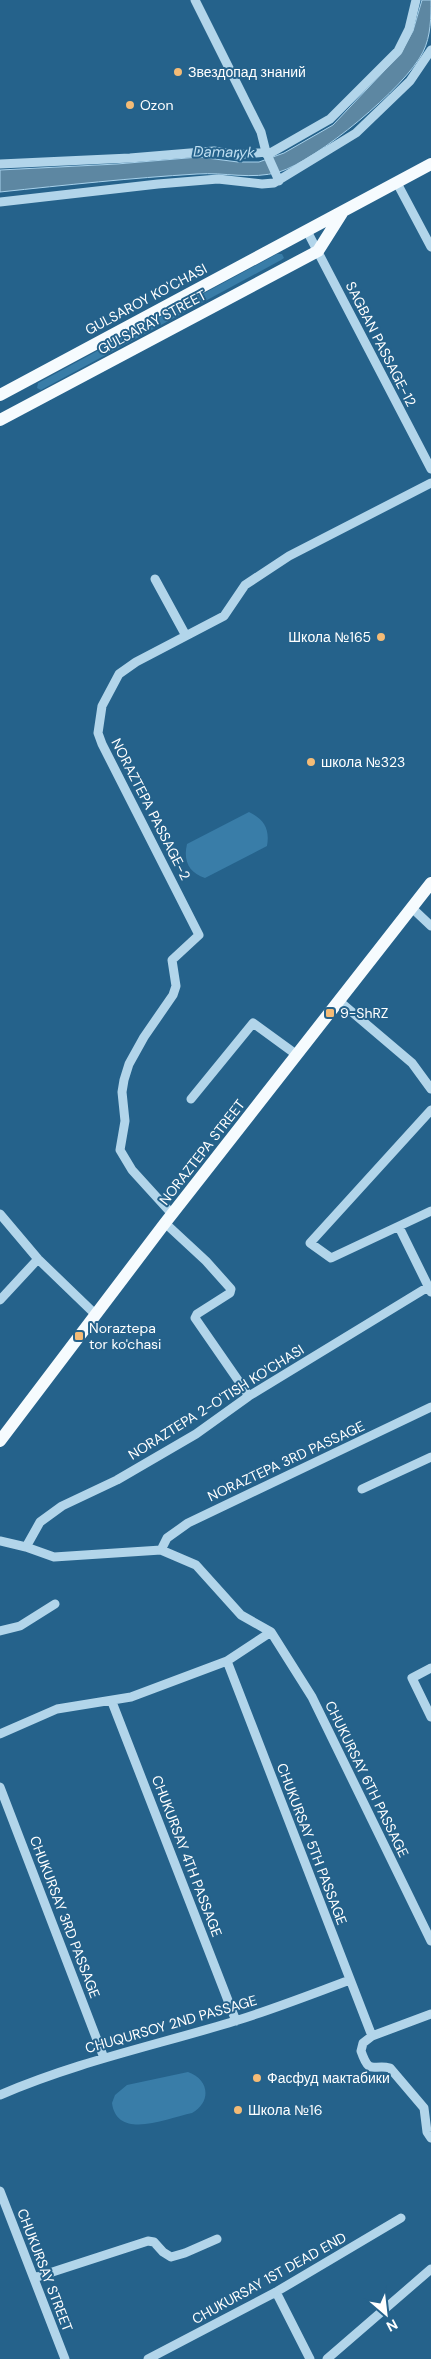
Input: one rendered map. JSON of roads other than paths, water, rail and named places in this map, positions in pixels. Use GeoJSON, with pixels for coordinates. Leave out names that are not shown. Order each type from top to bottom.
{"type":"FeatureCollection","features":[{"type":"Feature","properties":{"kind":"main road","name":"GULSAROY KO'CHASI"},"geometry":{"type":"LineString","coordinates":[[0,395],[431,164]]}},
{"type":"Feature","properties":{"kind":"main road"},"geometry":{"type":"LineString","coordinates":[[318,251],[343,212]]}},
{"type":"Feature","properties":{"kind":"main road","name":"GULSARAY STREET"},"geometry":{"type":"LineString","coordinates":[[0,420],[318,251]]}},
{"type":"Feature","properties":{"kind":"main road"},"geometry":{"type":"LineString","coordinates":[[21,384],[31,403]]}},
{"type":"Feature","properties":{"kind":"main road","name":"NORAZTEPA STREET"},"geometry":{"type":"LineString","coordinates":[[0,1441],[95,1314],[431,883]]}},
{"type":"Feature","properties":{"kind":"street"},"geometry":{"type":"LineString","coordinates":[[195,0],[261,132],[266,153],[279,181]]}},
{"type":"Feature","properties":{"kind":"street"},"geometry":{"type":"LineString","coordinates":[[0,164],[130,158],[214,151],[238,155],[266,153],[330,119],[398,51],[409,29],[416,0]]}},
{"type":"Feature","properties":{"kind":"street"},"geometry":{"type":"LineString","coordinates":[[0,202],[158,184],[218,180],[262,184],[279,181],[356,133],[410,82],[431,50]]}},
{"type":"Feature","properties":{"kind":"street"},"geometry":{"type":"LineString","coordinates":[[397,183],[431,247]]}},
{"type":"Feature","properties":{"kind":"street","name":"SAGBAN PASSAGE-12"},"geometry":{"type":"LineString","coordinates":[[307,231],[431,469]]}},
{"type":"Feature","properties":{"kind":"street","name":"NORAZTEPA PASSAGE-2"},"geometry":{"type":"LineString","coordinates":[[169,1219],[132,1170],[120,1150],[125,1121],[122,1092],[129,1064],[144,1037],[173,995],[176,986],[171,962],[199,935],[98,733],[102,706],[119,674],[136,662],[186,634],[224,616],[245,585],[289,556],[431,483]]}},
{"type":"Feature","properties":{"kind":"street"},"geometry":{"type":"LineString","coordinates":[[155,579],[186,634]]}},
{"type":"Feature","properties":{"kind":"street"},"geometry":{"type":"LineString","coordinates":[[412,908],[431,926]]}},
{"type":"Feature","properties":{"kind":"street"},"geometry":{"type":"LineString","coordinates":[[339,1001],[412,1063],[431,1089]]}},
{"type":"Feature","properties":{"kind":"street"},"geometry":{"type":"LineString","coordinates":[[191,1099],[253,1023],[297,1054]]}},
{"type":"Feature","properties":{"kind":"street"},"geometry":{"type":"LineString","coordinates":[[431,1110],[310,1243],[331,1258],[431,1211]]}},
{"type":"Feature","properties":{"kind":"street"},"geometry":{"type":"LineString","coordinates":[[0,1214],[38,1258],[95,1314]]}},
{"type":"Feature","properties":{"kind":"street"},"geometry":{"type":"LineString","coordinates":[[169,1219],[231,1289],[230,1293],[197,1314],[194,1318],[249,1396]]}},
{"type":"Feature","properties":{"kind":"street"},"geometry":{"type":"LineString","coordinates":[[399,1227],[430,1290]]}},
{"type":"Feature","properties":{"kind":"street"},"geometry":{"type":"LineString","coordinates":[[0,1300],[38,1258]]}},
{"type":"Feature","properties":{"kind":"street","name":"NORAZTEPA 2-O'TISH KO'CHASI"},"geometry":{"type":"LineString","coordinates":[[26,1547],[40,1522],[62,1506],[117,1480],[196,1434],[249,1396],[430,1290]]}},
{"type":"Feature","properties":{"kind":"street","name":"NORAZTEPA 3RD PASSAGE"},"geometry":{"type":"LineString","coordinates":[[161,1550],[167,1538],[188,1523],[431,1407]]}},
{"type":"Feature","properties":{"kind":"street"},"geometry":{"type":"LineString","coordinates":[[362,1489],[431,1457]]}},
{"type":"Feature","properties":{"kind":"street"},"geometry":{"type":"LineString","coordinates":[[0,1541],[26,1547],[54,1557],[161,1550],[196,1565],[241,1615],[271,1632],[227,1661],[112,1702],[57,1709],[0,1734]]}},
{"type":"Feature","properties":{"kind":"street"},"geometry":{"type":"LineString","coordinates":[[0,1631],[20,1626],[56,1604]]}},
{"type":"Feature","properties":{"kind":"street","name":"CHUKURSAY 6TH PASSAGE"},"geometry":{"type":"LineString","coordinates":[[271,1632],[312,1697],[431,1941]]}},
{"type":"Feature","properties":{"kind":"street","name":"CHUKURSAY 5TH PASSAGE"},"geometry":{"type":"LineString","coordinates":[[227,1661],[372,2036]]}},
{"type":"Feature","properties":{"kind":"street"},"geometry":{"type":"LineString","coordinates":[[431,1668],[412,1678],[431,1717]]}},
{"type":"Feature","properties":{"kind":"street","name":"CHUKURSAY 4TH PASSAGE"},"geometry":{"type":"LineString","coordinates":[[112,1702],[236,2021]]}},
{"type":"Feature","properties":{"kind":"street","name":"CHUKURSAY 3RD PASSAGE"},"geometry":{"type":"LineString","coordinates":[[0,1787],[104,2058]]}},
{"type":"Feature","properties":{"kind":"street","name":"CHUQURSOY 2ND PASSAGE"},"geometry":{"type":"LineString","coordinates":[[0,2094],[28,2082],[104,2058],[236,2021],[350,1980]]}},
{"type":"Feature","properties":{"kind":"street"},"geometry":{"type":"LineString","coordinates":[[431,2014],[372,2036],[361,2047],[363,2058],[373,2069],[390,2068],[424,2108],[427,2132],[431,2138]]}},
{"type":"Feature","properties":{"kind":"street","name":"CHUKURSAY STREET"},"geometry":{"type":"LineString","coordinates":[[0,2191],[65,2359]]}},
{"type":"Feature","properties":{"kind":"street","name":"CHUKURSAY 1ST DEAD END"},"geometry":{"type":"LineString","coordinates":[[148,2359],[276,2292],[401,2218]]}},
{"type":"Feature","properties":{"kind":"street"},"geometry":{"type":"LineString","coordinates":[[34,2278],[148,2241],[154,2242],[163,2252],[171,2256],[185,2253],[217,2239]]}},
{"type":"Feature","properties":{"kind":"street"},"geometry":{"type":"LineString","coordinates":[[327,2359],[431,2269]]}},
{"type":"Feature","properties":{"kind":"street"},"geometry":{"type":"LineString","coordinates":[[276,2292],[310,2359]]}},
{"type":"Feature","properties":{"kind":"place","name":"Звездопад знаний"},"geometry":{"type":"Point","coordinates":[178,72]}},
{"type":"Feature","properties":{"kind":"place","name":"Ozon"},"geometry":{"type":"Point","coordinates":[130,105]}},
{"type":"Feature","properties":{"kind":"place","name":"Школа №165"},"geometry":{"type":"Point","coordinates":[381,637]}},
{"type":"Feature","properties":{"kind":"place","name":"школа №323"},"geometry":{"type":"Point","coordinates":[311,762]}},
{"type":"Feature","properties":{"kind":"place","name":"9-ShRZ"},"geometry":{"type":"Point","coordinates":[330,1013]}},
{"type":"Feature","properties":{"kind":"place","name":"Noraztepa tor ko'chasi"},"geometry":{"type":"Point","coordinates":[79,1336]}},
{"type":"Feature","properties":{"kind":"place","name":"Фасфуд мактабики"},"geometry":{"type":"Point","coordinates":[257,2078]}},
{"type":"Feature","properties":{"kind":"place","name":"Школа №16"},"geometry":{"type":"Point","coordinates":[238,2110]}},
{"type":"Feature","properties":{"kind":"water label","name":"Damaryk"},"geometry":{"type":"Point","coordinates":[224,152]}}]}
